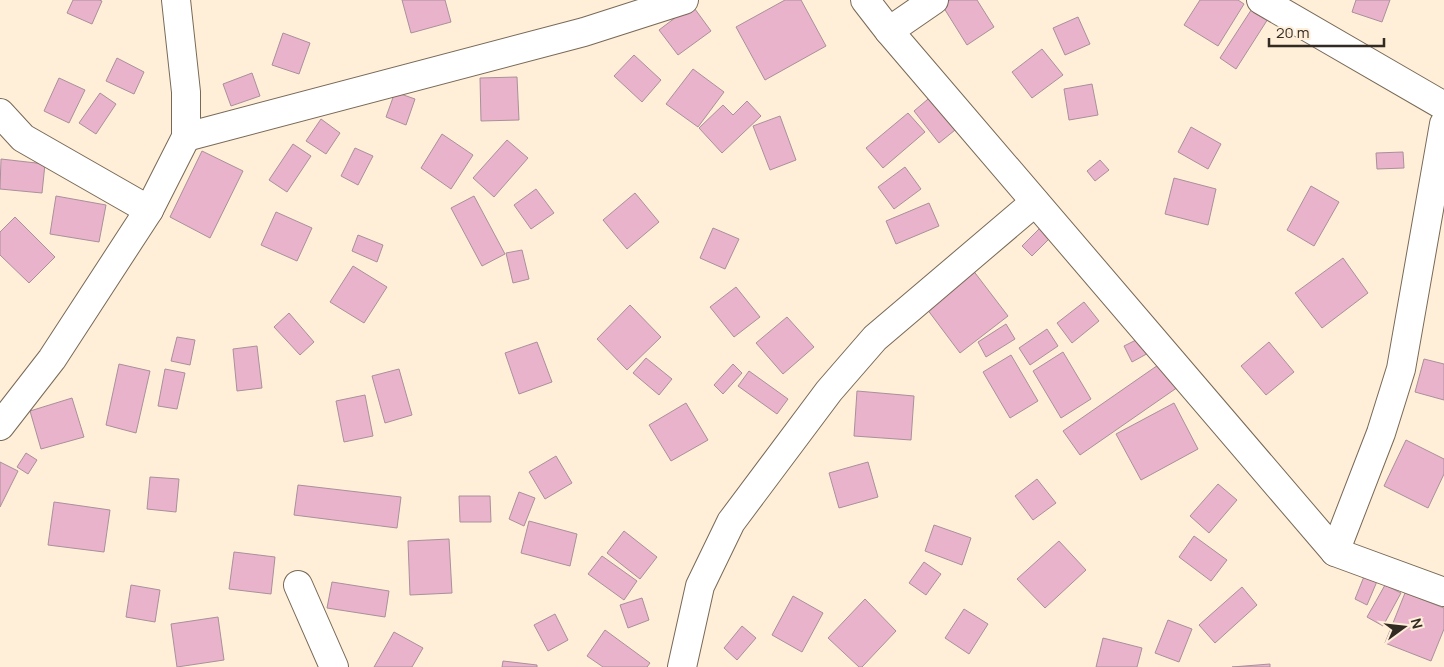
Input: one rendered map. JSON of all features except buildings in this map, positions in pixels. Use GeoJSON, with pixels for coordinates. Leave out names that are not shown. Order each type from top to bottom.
{"type":"FeatureCollection","features":[{"type":"Feature","properties":{"kind":"street"},"geometry":{"type":"LineString","coordinates":[[0,426],[52,359],[149,210],[186,137],[186,92],[176,0]]}},
{"type":"Feature","properties":{"kind":"street"},"geometry":{"type":"LineString","coordinates":[[186,137],[584,32],[684,0]]}},
{"type":"Feature","properties":{"kind":"street"},"geometry":{"type":"LineString","coordinates":[[865,0],[889,31],[1335,552],[1444,592]]}},
{"type":"Feature","properties":{"kind":"street"},"geometry":{"type":"LineString","coordinates":[[889,31],[934,0]]}},
{"type":"Feature","properties":{"kind":"street"},"geometry":{"type":"LineString","coordinates":[[1261,0],[1444,106]]}},
{"type":"Feature","properties":{"kind":"street"},"geometry":{"type":"LineString","coordinates":[[0,113],[23,138],[149,210]]}},
{"type":"Feature","properties":{"kind":"street"},"geometry":{"type":"LineString","coordinates":[[1335,552],[1381,433],[1401,369],[1444,124]]}},
{"type":"Feature","properties":{"kind":"street"},"geometry":{"type":"LineString","coordinates":[[682,667],[700,586],[732,522],[829,391],[875,338],[1035,202]]}},
{"type":"Feature","properties":{"kind":"street"},"geometry":{"type":"LineString","coordinates":[[298,585],[334,667]]}}]}
